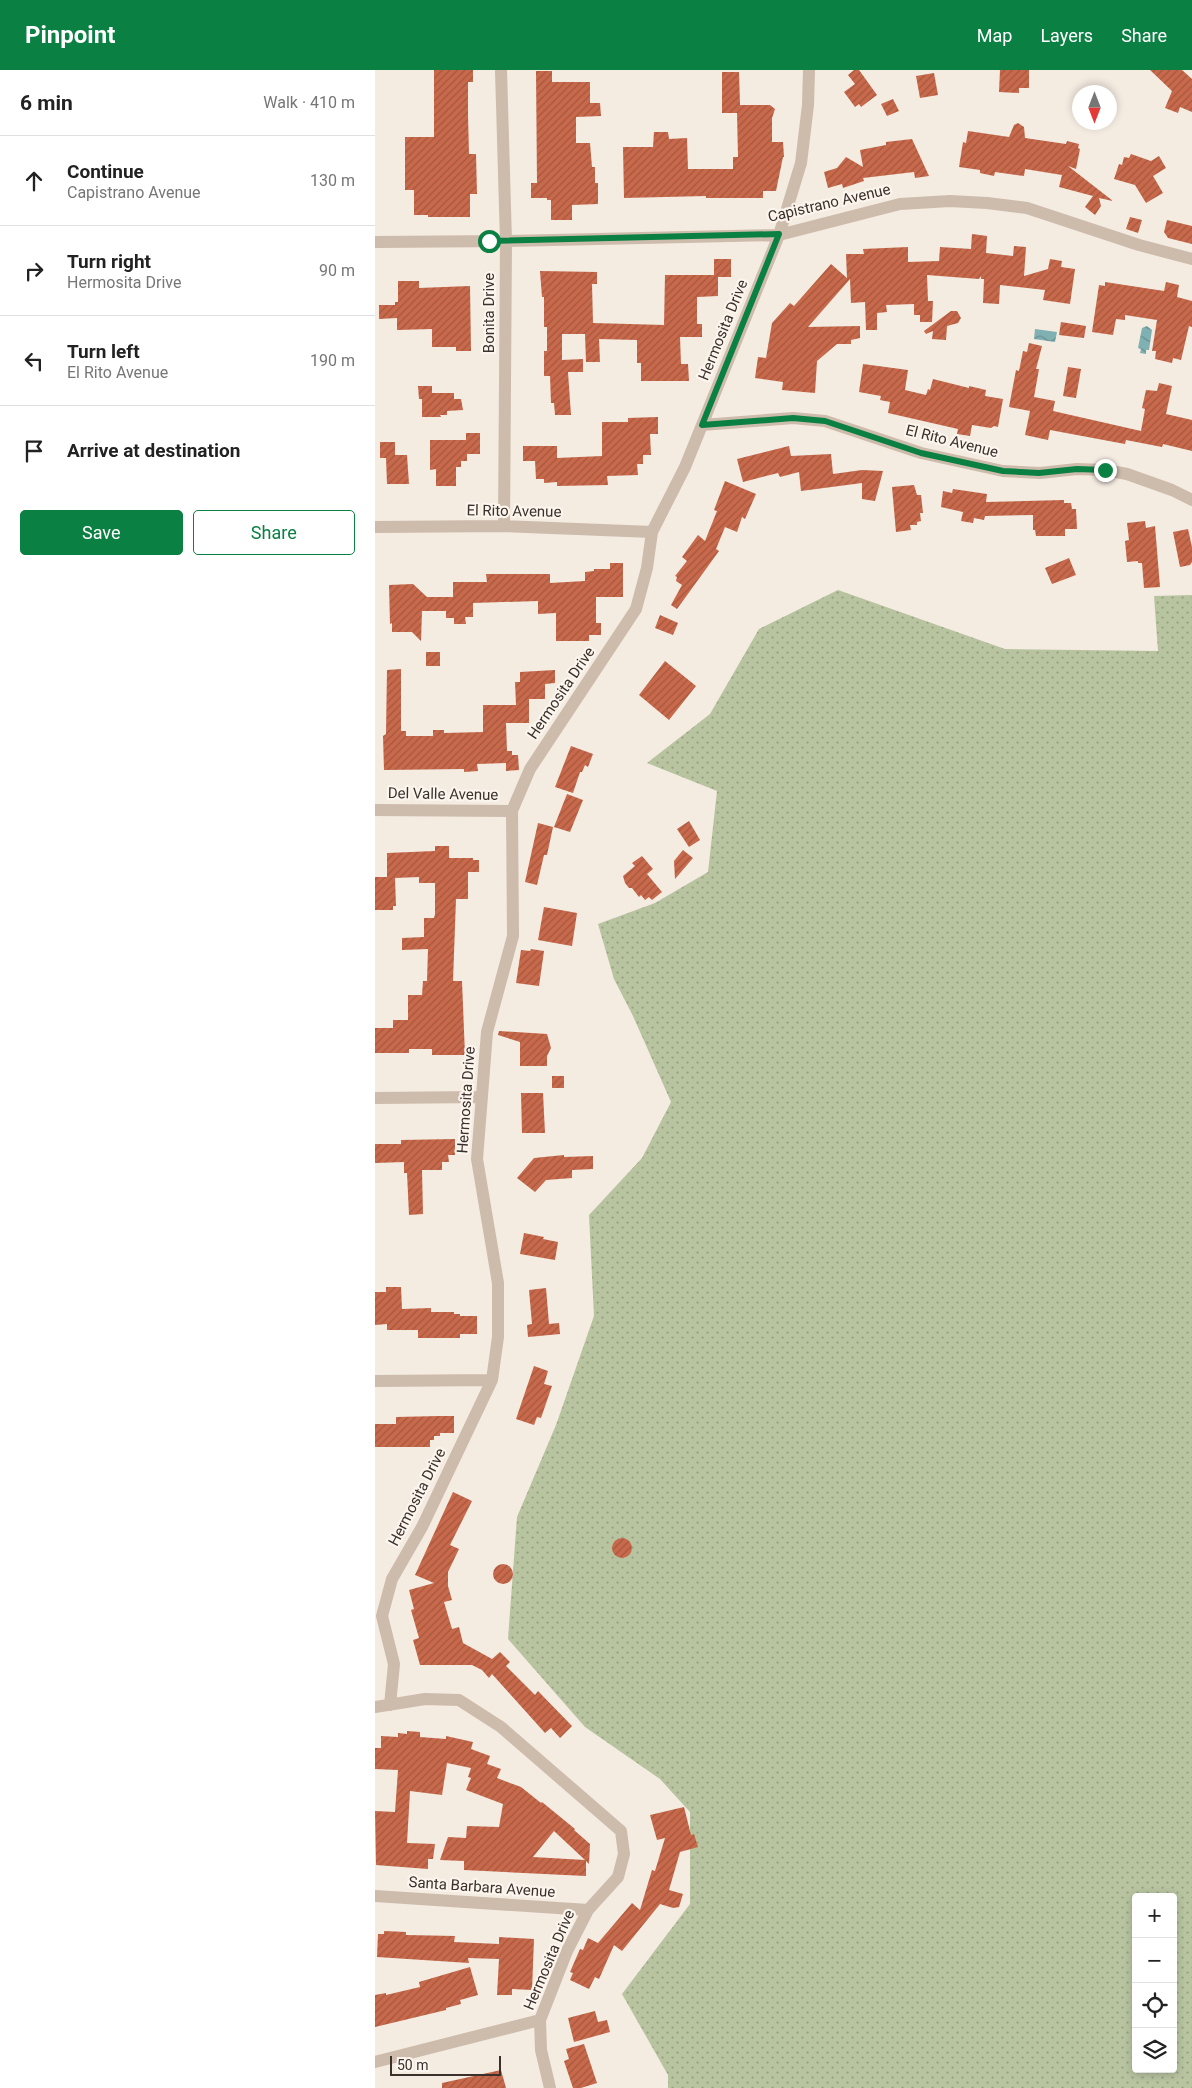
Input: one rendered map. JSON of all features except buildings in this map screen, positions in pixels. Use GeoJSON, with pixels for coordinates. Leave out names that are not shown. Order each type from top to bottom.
{"type":"FeatureCollection","features":[{"type":"Feature","properties":{"kind":"street","name":"Bonita Drive"},"geometry":{"type":"LineString","coordinates":[[501,70],[506,241],[504,526]]}},
{"type":"Feature","properties":{"kind":"street","name":"Hermosita Drive"},"geometry":{"type":"LineString","coordinates":[[550,2088],[541,2050],[540,2020],[567,1951],[588,1910],[618,1877],[624,1854],[621,1831],[501,1727],[459,1700],[425,1699],[390,1706],[394,1664],[382,1616],[392,1579],[422,1527],[492,1380],[498,1337],[499,1283],[477,1159],[487,1032],[513,936],[512,812],[530,768],[636,609],[647,568],[652,532],[685,467],[779,234],[801,163],[808,105],[809,70]]}},
{"type":"Feature","properties":{"kind":"street","name":"Capistrano Avenue"},"geometry":{"type":"LineString","coordinates":[[375,242],[506,241],[779,234],[900,204],[951,201],[987,202],[1027,208],[1139,245],[1192,258]]}},
{"type":"Feature","properties":{"kind":"street","name":"El Rito Avenue"},"geometry":{"type":"LineString","coordinates":[[702,425],[793,418],[825,421],[921,453],[1003,471],[1039,473],[1077,469],[1105,470],[1127,474],[1172,490],[1192,500]]}},
{"type":"Feature","properties":{"kind":"street","name":"El Rito Avenue"},"geometry":{"type":"LineString","coordinates":[[375,527],[504,526],[652,532]]}},
{"type":"Feature","properties":{"kind":"street","name":"Del Valle Avenue"},"geometry":{"type":"LineString","coordinates":[[375,810],[512,812]]}},
{"type":"Feature","properties":{"kind":"street"},"geometry":{"type":"LineString","coordinates":[[375,1098],[482,1097]]}},
{"type":"Feature","properties":{"kind":"street"},"geometry":{"type":"LineString","coordinates":[[375,1381],[492,1380]]}},
{"type":"Feature","properties":{"kind":"street"},"geometry":{"type":"LineString","coordinates":[[375,1707],[390,1706]]}},
{"type":"Feature","properties":{"kind":"street","name":"Santa Barbara Avenue"},"geometry":{"type":"LineString","coordinates":[[375,1896],[588,1910]]}},
{"type":"Feature","properties":{"kind":"street"},"geometry":{"type":"LineString","coordinates":[[375,2062],[540,2020]]}},
{"type":"Feature","properties":{"kind":"green space"},"geometry":{"type":"Polygon","coordinates":[[[838,590],[1005,649],[1158,651],[1154,596],[1192,595],[1192,2088],[668,2088],[668,2075],[622,1994],[690,1904],[690,1812],[660,1779],[585,1727],[508,1639],[517,1517],[556,1425],[594,1316],[589,1215],[642,1158],[671,1102],[633,1016],[614,979],[598,924],[655,903],[708,872],[717,791],[647,763],[710,714],[759,629],[838,590]]]}},
{"type":"Feature","properties":{"kind":"water"},"geometry":{"type":"Polygon","coordinates":[[[1147,326],[1152,330],[1149,350],[1146,350],[1146,354],[1140,353],[1141,349],[1138,348],[1142,328],[1147,326]]]}},
{"type":"Feature","properties":{"kind":"water"},"geometry":{"type":"Polygon","coordinates":[[[1035,329],[1057,332],[1055,342],[1034,339],[1035,329]]]}},
{"type":"Feature","properties":{"kind":"route"},"geometry":{"type":"LineString","coordinates":[[489,241],[779,234],[702,425],[793,418],[825,421],[872,435],[921,453],[1003,471],[1039,473],[1077,469],[1105,470]]}}]}
